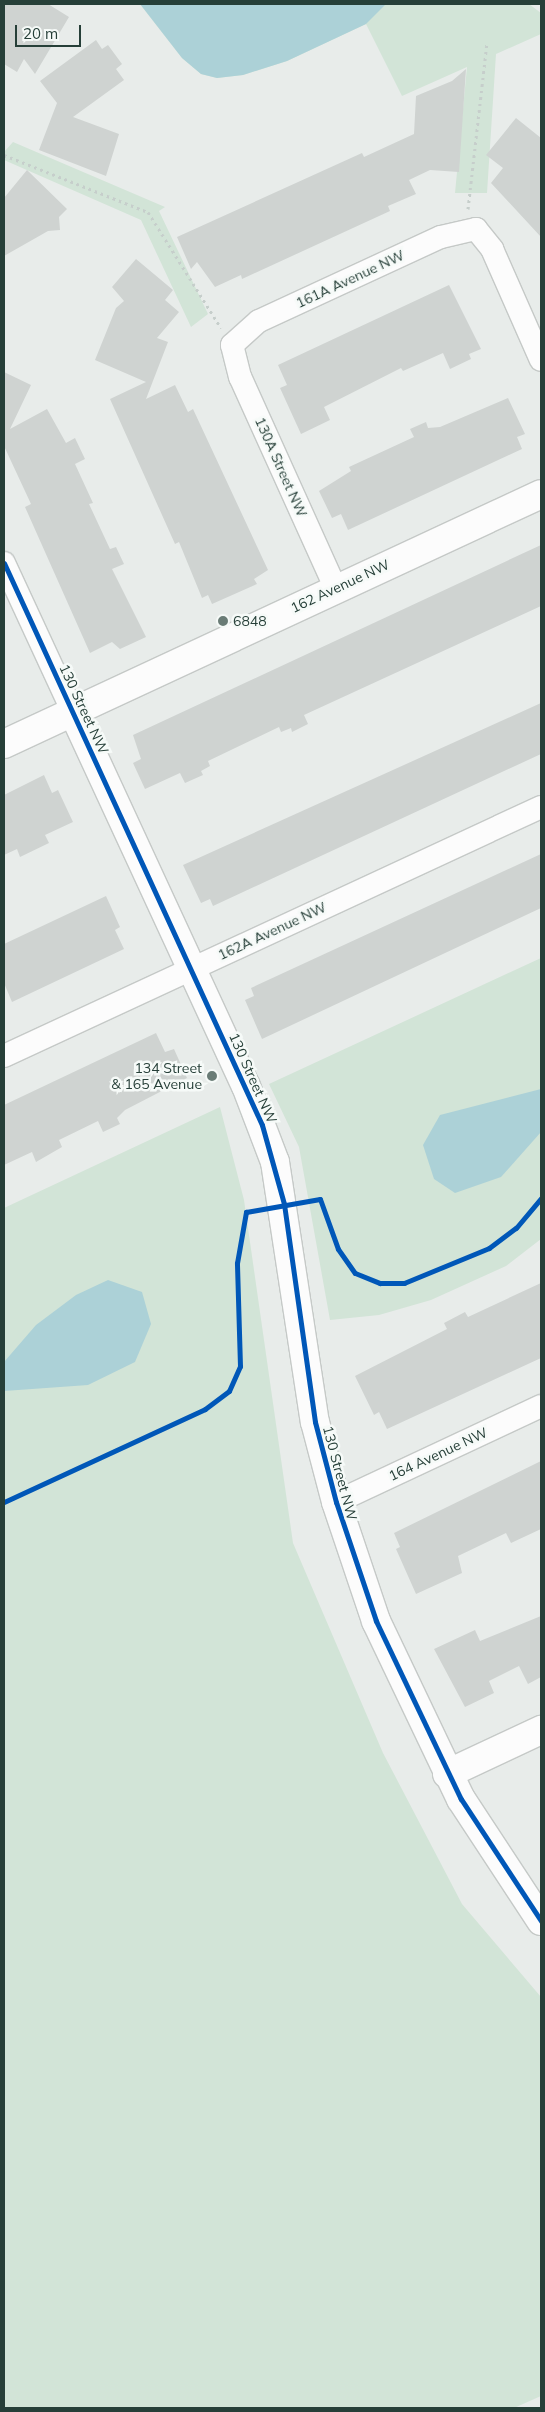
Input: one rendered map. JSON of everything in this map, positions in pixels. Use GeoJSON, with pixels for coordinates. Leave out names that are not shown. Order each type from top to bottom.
{"type":"FeatureCollection","features":[{"type":"Feature","properties":{"kind":"street","name":"161A Avenue NW"},"geometry":{"type":"LineString","coordinates":[[232,345],[259,321],[441,237],[470,231]]}},
{"type":"Feature","properties":{"kind":"street"},"geometry":{"type":"LineString","coordinates":[[470,231],[492,249],[541,360]]}},
{"type":"Feature","properties":{"kind":"street","name":"130A Street NW"},"geometry":{"type":"LineString","coordinates":[[232,345],[240,376],[335,588]]}},
{"type":"Feature","properties":{"kind":"street","name":"162 Avenue NW"},"geometry":{"type":"LineString","coordinates":[[4,744],[335,588],[541,494]]}},
{"type":"Feature","properties":{"kind":"street","name":"130 Street NW"},"geometry":{"type":"LineString","coordinates":[[4,563],[246,1086],[275,1162],[306,1375],[336,1502],[376,1621],[447,1774],[486,1842],[541,1921]]}},
{"type":"Feature","properties":{"kind":"street","name":"162A Avenue NW"},"geometry":{"type":"LineString","coordinates":[[4,1056],[541,807]]}},
{"type":"Feature","properties":{"kind":"street","name":"164 Avenue NW"},"geometry":{"type":"LineString","coordinates":[[336,1502],[541,1406]]}},
{"type":"Feature","properties":{"kind":"street"},"geometry":{"type":"LineString","coordinates":[[447,1774],[541,1730]]}},
{"type":"Feature","properties":{"kind":"path"},"geometry":{"type":"LineString","coordinates":[[470,231],[487,42]]}},
{"type":"Feature","properties":{"kind":"path"},"geometry":{"type":"LineString","coordinates":[[4,155],[148,212],[232,345]]}},
{"type":"Feature","properties":{"kind":"green space"},"geometry":{"type":"Polygon","coordinates":[[[140,4],[529,4],[541,13],[541,34],[496,54],[487,193],[455,193],[467,67],[402,96],[366,24],[287,61],[243,75],[217,78],[201,74],[182,58],[140,4]]]}},
{"type":"Feature","properties":{"kind":"green space"},"geometry":{"type":"Polygon","coordinates":[[[13,142],[165,207],[159,211],[208,314],[191,327],[141,220],[4,160],[4,152],[13,142]]]}},
{"type":"Feature","properties":{"kind":"green space"},"geometry":{"type":"Polygon","coordinates":[[[541,958],[541,1239],[506,1266],[431,1300],[379,1315],[330,1320],[299,1147],[269,1084],[541,958]]]}},
{"type":"Feature","properties":{"kind":"green space"},"geometry":{"type":"Polygon","coordinates":[[[220,1107],[244,1200],[293,1543],[383,1753],[462,1904],[541,1997],[541,2396],[514,2408],[4,2408],[4,1208],[220,1107]]]}},
{"type":"Feature","properties":{"kind":"water"},"geometry":{"type":"Polygon","coordinates":[[[140,4],[386,4],[366,24],[287,61],[243,75],[217,78],[201,74],[182,58],[140,4]]]}},
{"type":"Feature","properties":{"kind":"water"},"geometry":{"type":"Polygon","coordinates":[[[541,1089],[541,1132],[501,1177],[455,1193],[434,1179],[423,1145],[440,1115],[541,1089]]]}},
{"type":"Feature","properties":{"kind":"water"},"geometry":{"type":"Polygon","coordinates":[[[108,1280],[142,1292],[151,1324],[135,1362],[88,1385],[4,1391],[4,1362],[36,1325],[76,1295],[108,1280]]]}},
{"type":"Feature","properties":{"kind":"building"},"geometry":{"type":"Polygon","coordinates":[[[4,4],[48,4],[69,17],[35,74],[24,59],[17,72],[4,64],[4,4]]]}},
{"type":"Feature","properties":{"kind":"building"},"geometry":{"type":"Polygon","coordinates":[[[96,40],[102,49],[108,45],[122,64],[116,69],[124,80],[73,117],[119,134],[106,176],[39,150],[57,103],[40,81],[96,40]]]}},
{"type":"Feature","properties":{"kind":"building"},"geometry":{"type":"Polygon","coordinates":[[[466,69],[459,172],[430,170],[409,180],[416,194],[388,206],[390,211],[242,279],[241,275],[215,287],[197,262],[191,269],[177,237],[362,153],[364,157],[414,134],[416,96],[452,81],[466,69]]]}},
{"type":"Feature","properties":{"kind":"building"},"geometry":{"type":"Polygon","coordinates":[[[516,118],[541,138],[541,237],[491,183],[503,168],[486,155],[516,118]]]}},
{"type":"Feature","properties":{"kind":"building"},"geometry":{"type":"Polygon","coordinates":[[[27,170],[67,209],[59,217],[60,230],[48,231],[4,256],[4,198],[27,170]]]}},
{"type":"Feature","properties":{"kind":"building"},"geometry":{"type":"Polygon","coordinates":[[[136,259],[173,290],[165,300],[179,312],[157,338],[168,342],[146,399],[175,385],[188,412],[193,409],[268,570],[254,579],[257,584],[212,604],[208,595],[202,598],[179,542],[175,544],[110,399],[146,382],[95,360],[116,308],[124,301],[112,287],[136,259]]]}},
{"type":"Feature","properties":{"kind":"building"},"geometry":{"type":"Polygon","coordinates":[[[449,285],[481,349],[469,354],[471,359],[450,369],[443,353],[403,371],[401,368],[324,407],[330,420],[301,434],[280,388],[287,385],[278,365],[449,285]]]}},
{"type":"Feature","properties":{"kind":"building"},"geometry":{"type":"Polygon","coordinates":[[[4,372],[31,385],[10,429],[47,409],[66,443],[75,438],[85,459],[75,464],[93,503],[89,504],[110,549],[116,547],[124,564],[112,569],[146,637],[120,649],[112,642],[90,653],[25,507],[31,504],[4,446],[4,372]]]}},
{"type":"Feature","properties":{"kind":"building"},"geometry":{"type":"Polygon","coordinates":[[[508,398],[525,434],[517,437],[522,449],[348,530],[341,514],[332,518],[319,491],[351,471],[349,467],[414,437],[410,429],[426,422],[428,428],[440,427],[508,398]]]}},
{"type":"Feature","properties":{"kind":"building"},"geometry":{"type":"Polygon","coordinates":[[[541,545],[541,606],[304,715],[308,724],[292,732],[291,728],[281,732],[279,727],[208,761],[210,766],[201,771],[203,775],[185,783],[180,773],[145,789],[133,763],[141,759],[133,735],[541,545]]]}},
{"type":"Feature","properties":{"kind":"building"},"geometry":{"type":"Polygon","coordinates":[[[541,703],[541,754],[213,906],[210,899],[201,903],[183,865],[541,703]]]}},
{"type":"Feature","properties":{"kind":"building"},"geometry":{"type":"Polygon","coordinates":[[[44,775],[52,793],[58,790],[73,822],[45,835],[49,843],[20,857],[17,849],[4,855],[4,795],[44,775]]]}},
{"type":"Feature","properties":{"kind":"building"},"geometry":{"type":"Polygon","coordinates":[[[541,854],[541,908],[262,1039],[245,1000],[254,996],[251,988],[541,854]]]}},
{"type":"Feature","properties":{"kind":"building"},"geometry":{"type":"Polygon","coordinates":[[[106,896],[120,927],[115,930],[124,949],[12,1002],[4,983],[4,944],[106,896]]]}},
{"type":"Feature","properties":{"kind":"building"},"geometry":{"type":"Polygon","coordinates":[[[156,1033],[165,1052],[174,1049],[187,1078],[125,1110],[117,1118],[120,1124],[103,1132],[98,1121],[59,1140],[62,1147],[36,1162],[32,1152],[4,1165],[4,1105],[156,1033]]]}},
{"type":"Feature","properties":{"kind":"building"},"geometry":{"type":"Polygon","coordinates":[[[541,1283],[541,1358],[387,1429],[379,1412],[374,1415],[355,1376],[447,1329],[444,1323],[465,1312],[468,1317],[541,1283]]]}},
{"type":"Feature","properties":{"kind":"building"},"geometry":{"type":"Polygon","coordinates":[[[541,1461],[541,1529],[511,1543],[506,1533],[458,1556],[462,1573],[416,1594],[396,1549],[400,1547],[394,1533],[541,1461]]]}},
{"type":"Feature","properties":{"kind":"building"},"geometry":{"type":"Polygon","coordinates":[[[541,1616],[541,1677],[528,1684],[519,1666],[489,1681],[494,1693],[465,1707],[434,1649],[475,1630],[480,1641],[541,1616]]]}},
{"type":"Feature","properties":{"kind":"cycle path"},"geometry":{"type":"LineString","coordinates":[[4,563],[262,1125],[284,1204],[315,1422],[336,1502],[376,1621],[461,1799],[541,1921]]}},
{"type":"Feature","properties":{"kind":"cycle path"},"geometry":{"type":"LineString","coordinates":[[4,1502],[205,1409],[229,1391],[240,1366],[237,1263],[246,1212],[320,1199],[338,1249],[355,1273],[380,1283],[404,1283],[489,1248],[516,1228],[541,1198]]}},
{"type":"Feature","properties":{"kind":"place","name":"6848"},"geometry":{"type":"Point","coordinates":[223,621]}},
{"type":"Feature","properties":{"kind":"place","name":"134 Street & 165 Avenue"},"geometry":{"type":"Point","coordinates":[212,1076]}}]}
